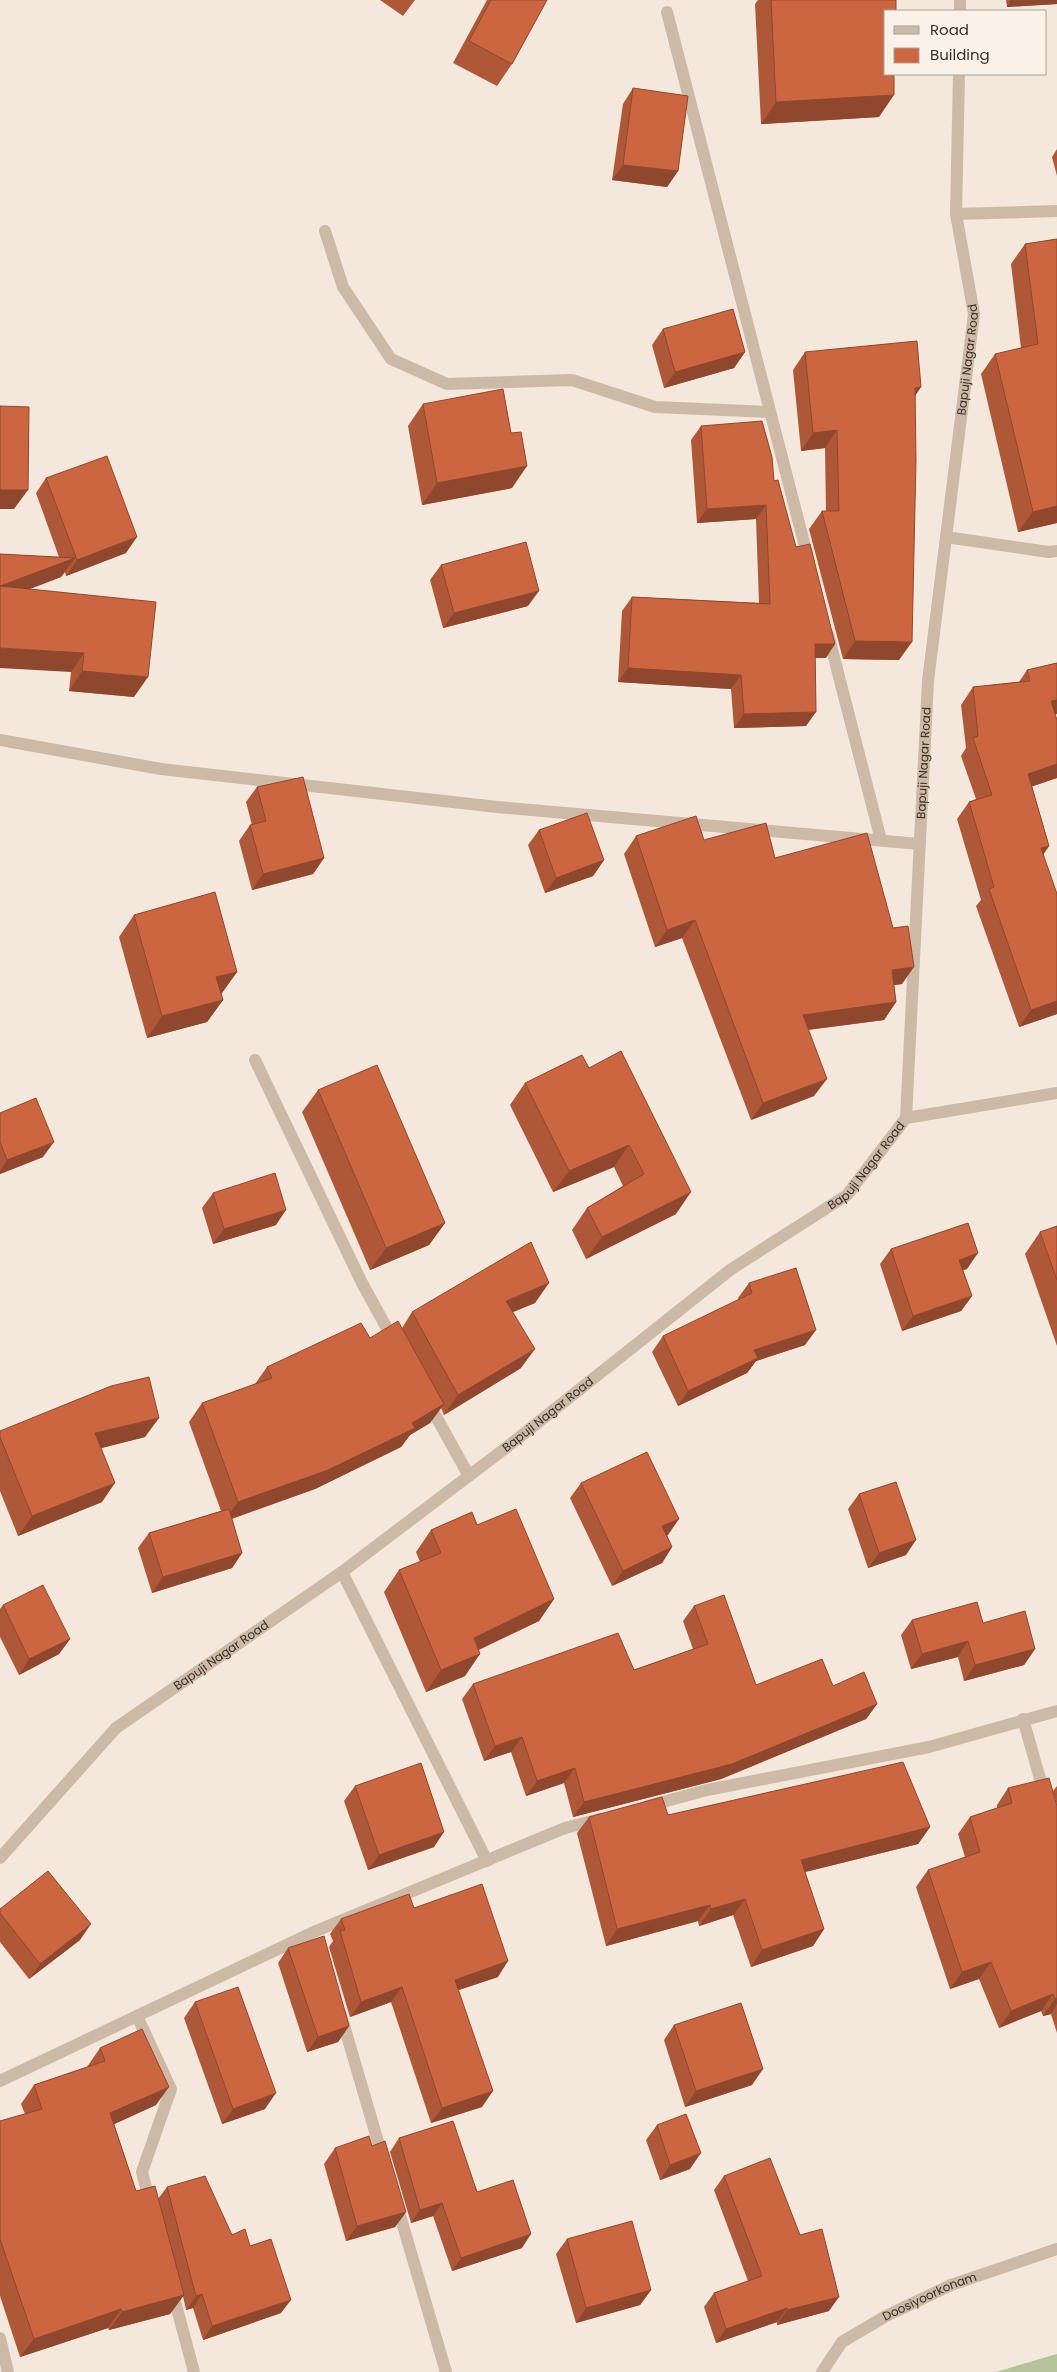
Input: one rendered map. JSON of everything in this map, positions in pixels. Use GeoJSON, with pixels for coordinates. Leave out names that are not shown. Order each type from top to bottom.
{"type":"FeatureCollection","features":[{"type":"Feature","properties":{"kind":"street"},"geometry":{"type":"LineString","coordinates":[[667,12],[812,574]]}},
{"type":"Feature","properties":{"kind":"street","name":"Bapuji Nagar Road"},"geometry":{"type":"LineString","coordinates":[[0,1858],[116,1728],[342,1572],[468,1476],[730,1270],[847,1195],[906,1118],[928,681],[974,314],[956,214],[959,75]]}},
{"type":"Feature","properties":{"kind":"street"},"geometry":{"type":"LineString","coordinates":[[956,214],[1057,211]]}},
{"type":"Feature","properties":{"kind":"street"},"geometry":{"type":"LineString","coordinates":[[325,230],[343,287],[391,359],[447,384],[572,380],[655,407],[770,412]]}},
{"type":"Feature","properties":{"kind":"street"},"geometry":{"type":"LineString","coordinates":[[946,537],[1049,552],[1057,551]]}},
{"type":"Feature","properties":{"kind":"street"},"geometry":{"type":"LineString","coordinates":[[824,621],[881,840]]}},
{"type":"Feature","properties":{"kind":"street"},"geometry":{"type":"LineString","coordinates":[[0,740],[161,769],[497,807],[920,844]]}},
{"type":"Feature","properties":{"kind":"street"},"geometry":{"type":"LineString","coordinates":[[255,1060],[362,1283],[404,1358]]}},
{"type":"Feature","properties":{"kind":"street"},"geometry":{"type":"LineString","coordinates":[[906,1118],[1057,1093]]}},
{"type":"Feature","properties":{"kind":"street"},"geometry":{"type":"LineString","coordinates":[[422,1392],[468,1476]]}},
{"type":"Feature","properties":{"kind":"street"},"geometry":{"type":"LineString","coordinates":[[342,1572],[487,1861]]}},
{"type":"Feature","properties":{"kind":"street"},"geometry":{"type":"LineString","coordinates":[[631,1811],[707,1790],[929,1747],[1057,1711]]}},
{"type":"Feature","properties":{"kind":"street"},"geometry":{"type":"LineString","coordinates":[[1022,1720],[1048,1805]]}},
{"type":"Feature","properties":{"kind":"street"},"geometry":{"type":"LineString","coordinates":[[0,2081],[137,2016],[487,1861],[565,1828],[612,1816]]}},
{"type":"Feature","properties":{"kind":"street"},"geometry":{"type":"LineString","coordinates":[[336,1998],[386,2171]]}},
{"type":"Feature","properties":{"kind":"street"},"geometry":{"type":"LineString","coordinates":[[137,2016],[171,2089],[142,2172],[154,2219]]}},
{"type":"Feature","properties":{"kind":"street"},"geometry":{"type":"LineString","coordinates":[[392,2190],[446,2372]]}},
{"type":"Feature","properties":{"kind":"street","name":"Doosiyoorkonam"},"geometry":{"type":"LineString","coordinates":[[822,2372],[842,2342],[886,2316],[952,2285],[1057,2249]]}},
{"type":"Feature","properties":{"kind":"street"},"geometry":{"type":"LineString","coordinates":[[168,2276],[194,2372]]}},
{"type":"Feature","properties":{"kind":"street"},"geometry":{"type":"LineString","coordinates":[[0,2338],[8,2372]]}},
{"type":"Feature","properties":{"kind":"green space"},"geometry":{"type":"Polygon","coordinates":[[[1057,2354],[1057,2372],[996,2372],[1057,2354]]]}},
{"type":"Feature","properties":{"kind":"building"},"geometry":{"type":"Polygon","coordinates":[[[491,0],[547,0],[512,64],[469,41],[491,0]]]}},
{"type":"Feature","properties":{"kind":"building"},"geometry":{"type":"Polygon","coordinates":[[[771,0],[896,0],[896,10],[884,10],[884,75],[894,75],[894,95],[776,102],[771,0]]]}},
{"type":"Feature","properties":{"kind":"building"},"geometry":{"type":"Polygon","coordinates":[[[633,88],[688,96],[678,171],[623,165],[633,88]]]}},
{"type":"Feature","properties":{"kind":"building"},"geometry":{"type":"Polygon","coordinates":[[[1057,239],[1057,506],[1033,512],[995,354],[1038,344],[1025,244],[1057,239]]]}},
{"type":"Feature","properties":{"kind":"building"},"geometry":{"type":"Polygon","coordinates":[[[733,309],[745,352],[675,372],[663,329],[733,309]]]}},
{"type":"Feature","properties":{"kind":"building"},"geometry":{"type":"Polygon","coordinates":[[[917,341],[921,387],[915,388],[916,460],[912,642],[855,641],[822,511],[839,511],[837,430],[813,433],[805,352],[917,341]]]}},
{"type":"Feature","properties":{"kind":"building"},"geometry":{"type":"Polygon","coordinates":[[[503,389],[511,433],[521,432],[527,466],[437,483],[423,404],[503,389]]]}},
{"type":"Feature","properties":{"kind":"building"},"geometry":{"type":"Polygon","coordinates":[[[0,406],[29,407],[28,490],[0,490],[0,406]]]}},
{"type":"Feature","properties":{"kind":"building"},"geometry":{"type":"Polygon","coordinates":[[[762,421],[772,457],[774,481],[778,480],[796,547],[810,544],[835,644],[815,644],[816,712],[744,714],[741,675],[628,668],[632,597],[770,604],[766,505],[707,509],[701,426],[762,421]]]}},
{"type":"Feature","properties":{"kind":"building"},"geometry":{"type":"Polygon","coordinates":[[[107,456],[137,537],[77,560],[46,478],[107,456]]]}},
{"type":"Feature","properties":{"kind":"building"},"geometry":{"type":"Polygon","coordinates":[[[526,542],[539,591],[454,613],[441,565],[526,542]]]}},
{"type":"Feature","properties":{"kind":"building"},"geometry":{"type":"Polygon","coordinates":[[[0,554],[75,558],[0,586],[0,554]]]}},
{"type":"Feature","properties":{"kind":"building"},"geometry":{"type":"Polygon","coordinates":[[[0,586],[156,602],[148,677],[82,671],[84,653],[0,648],[0,586]]]}},
{"type":"Feature","properties":{"kind":"building"},"geometry":{"type":"Polygon","coordinates":[[[1057,663],[1057,700],[1051,701],[1057,720],[1057,764],[1028,774],[1049,846],[1041,848],[1057,894],[1057,1001],[1031,1010],[989,889],[994,887],[969,802],[992,795],[973,738],[978,736],[973,687],[1030,681],[1027,670],[1057,663]]]}},
{"type":"Feature","properties":{"kind":"building"},"geometry":{"type":"Polygon","coordinates":[[[303,777],[324,858],[263,874],[250,825],[266,821],[257,787],[303,777]]]}},
{"type":"Feature","properties":{"kind":"building"},"geometry":{"type":"Polygon","coordinates":[[[587,813],[604,860],[556,878],[539,830],[587,813]]]}},
{"type":"Feature","properties":{"kind":"building"},"geometry":{"type":"Polygon","coordinates":[[[696,816],[704,840],[766,823],[775,858],[867,833],[893,928],[908,926],[914,967],[892,970],[896,1002],[803,1015],[827,1079],[763,1103],[695,920],[667,930],[636,836],[696,816]]]}},
{"type":"Feature","properties":{"kind":"building"},"geometry":{"type":"Polygon","coordinates":[[[215,892],[237,972],[216,977],[223,1000],[162,1016],[134,915],[215,892]]]}},
{"type":"Feature","properties":{"kind":"building"},"geometry":{"type":"Polygon","coordinates":[[[621,1051],[691,1192],[602,1237],[587,1208],[644,1174],[629,1145],[569,1171],[525,1083],[582,1055],[589,1068],[621,1051]]]}},
{"type":"Feature","properties":{"kind":"building"},"geometry":{"type":"Polygon","coordinates":[[[377,1065],[445,1223],[386,1248],[318,1090],[377,1065]]]}},
{"type":"Feature","properties":{"kind":"building"},"geometry":{"type":"Polygon","coordinates":[[[36,1098],[54,1142],[7,1160],[0,1142],[0,1113],[36,1098]]]}},
{"type":"Feature","properties":{"kind":"building"},"geometry":{"type":"Polygon","coordinates":[[[275,1173],[286,1210],[224,1229],[213,1193],[275,1173]]]}},
{"type":"Feature","properties":{"kind":"building"},"geometry":{"type":"Polygon","coordinates":[[[968,1223],[978,1253],[959,1260],[972,1296],[913,1316],[891,1249],[968,1223]]]}},
{"type":"Feature","properties":{"kind":"building"},"geometry":{"type":"Polygon","coordinates":[[[1057,1226],[1057,1280],[1040,1232],[1057,1226]]]}},
{"type":"Feature","properties":{"kind":"building"},"geometry":{"type":"Polygon","coordinates":[[[531,1242],[549,1283],[506,1301],[535,1349],[458,1395],[412,1312],[531,1242]]]}},
{"type":"Feature","properties":{"kind":"building"},"geometry":{"type":"Polygon","coordinates":[[[796,1268],[816,1330],[754,1350],[758,1358],[688,1391],[663,1336],[752,1293],[749,1283],[796,1268]]]}},
{"type":"Feature","properties":{"kind":"building"},"geometry":{"type":"Polygon","coordinates":[[[398,1321],[444,1404],[412,1423],[415,1428],[328,1470],[238,1502],[202,1403],[272,1378],[267,1367],[361,1323],[370,1338],[398,1321]]]}},
{"type":"Feature","properties":{"kind":"building"},"geometry":{"type":"Polygon","coordinates":[[[149,1377],[159,1418],[95,1433],[115,1483],[32,1516],[0,1437],[0,1431],[111,1386],[149,1377]]]}},
{"type":"Feature","properties":{"kind":"building"},"geometry":{"type":"Polygon","coordinates":[[[647,1452],[679,1519],[662,1526],[672,1547],[623,1571],[581,1483],[647,1452]]]}},
{"type":"Feature","properties":{"kind":"building"},"geometry":{"type":"Polygon","coordinates":[[[896,1482],[916,1540],[879,1553],[859,1494],[896,1482]]]}},
{"type":"Feature","properties":{"kind":"building"},"geometry":{"type":"Polygon","coordinates":[[[229,1509],[242,1553],[163,1577],[149,1533],[229,1509]]]}},
{"type":"Feature","properties":{"kind":"building"},"geometry":{"type":"Polygon","coordinates":[[[516,1509],[554,1599],[474,1638],[480,1654],[441,1670],[399,1570],[441,1553],[431,1530],[472,1512],[477,1525],[516,1509]]]}},
{"type":"Feature","properties":{"kind":"building"},"geometry":{"type":"Polygon","coordinates":[[[43,1585],[70,1639],[29,1659],[3,1605],[43,1585]]]}},
{"type":"Feature","properties":{"kind":"building"},"geometry":{"type":"Polygon","coordinates":[[[724,1595],[756,1685],[822,1659],[833,1686],[864,1672],[877,1704],[732,1764],[584,1802],[575,1768],[537,1781],[522,1737],[495,1746],[473,1684],[618,1633],[634,1670],[708,1644],[694,1606],[724,1595]]]}},
{"type":"Feature","properties":{"kind":"building"},"geometry":{"type":"Polygon","coordinates":[[[977,1602],[983,1623],[1025,1611],[1035,1649],[975,1665],[968,1641],[922,1654],[912,1620],[977,1602]]]}},
{"type":"Feature","properties":{"kind":"building"},"geometry":{"type":"Polygon","coordinates":[[[903,1762],[930,1827],[801,1860],[824,1929],[762,1950],[745,1899],[711,1909],[710,1905],[617,1929],[589,1817],[662,1797],[668,1815],[903,1762]]]}},
{"type":"Feature","properties":{"kind":"building"},"geometry":{"type":"Polygon","coordinates":[[[421,1763],[444,1832],[379,1855],[355,1786],[421,1763]]]}},
{"type":"Feature","properties":{"kind":"building"},"geometry":{"type":"Polygon","coordinates":[[[1049,1778],[1057,1806],[1057,1998],[1055,1999],[1053,1994],[1011,2011],[991,1962],[962,1972],[928,1870],[980,1852],[970,1817],[1012,1803],[1008,1788],[1049,1778]]]}},
{"type":"Feature","properties":{"kind":"building"},"geometry":{"type":"Polygon","coordinates":[[[48,1871],[91,1924],[40,1964],[0,1913],[0,1909],[48,1871]]]}},
{"type":"Feature","properties":{"kind":"building"},"geometry":{"type":"Polygon","coordinates":[[[482,1884],[508,1961],[455,1980],[493,2091],[442,2108],[402,1987],[361,2002],[340,1931],[345,1930],[341,1919],[409,1894],[414,1908],[482,1884]]]}},
{"type":"Feature","properties":{"kind":"building"},"geometry":{"type":"Polygon","coordinates":[[[324,1936],[349,2026],[318,2037],[288,1948],[324,1936]]]}},
{"type":"Feature","properties":{"kind":"building"},"geometry":{"type":"Polygon","coordinates":[[[238,1987],[276,2093],[233,2109],[195,2002],[238,1987]]]}},
{"type":"Feature","properties":{"kind":"building"},"geometry":{"type":"Polygon","coordinates":[[[741,2003],[763,2069],[696,2091],[674,2025],[741,2003]]]}},
{"type":"Feature","properties":{"kind":"building"},"geometry":{"type":"Polygon","coordinates":[[[142,2029],[169,2087],[110,2113],[136,2191],[155,2186],[184,2295],[122,2312],[121,2309],[34,2339],[0,2239],[0,2121],[42,2109],[34,2085],[105,2061],[100,2048],[142,2029]]]}},
{"type":"Feature","properties":{"kind":"building"},"geometry":{"type":"Polygon","coordinates":[[[686,2114],[701,2153],[670,2165],[657,2125],[686,2114]]]}},
{"type":"Feature","properties":{"kind":"building"},"geometry":{"type":"Polygon","coordinates":[[[453,2121],[477,2192],[513,2180],[531,2234],[461,2258],[442,2203],[420,2210],[399,2138],[453,2121]]]}},
{"type":"Feature","properties":{"kind":"building"},"geometry":{"type":"Polygon","coordinates":[[[369,2136],[372,2146],[385,2141],[406,2212],[357,2226],[335,2148],[369,2136]]]}},
{"type":"Feature","properties":{"kind":"building"},"geometry":{"type":"Polygon","coordinates":[[[770,2158],[800,2235],[822,2229],[839,2297],[787,2310],[787,2308],[726,2329],[714,2293],[762,2276],[724,2176],[770,2158]]]}},
{"type":"Feature","properties":{"kind":"building"},"geometry":{"type":"Polygon","coordinates":[[[205,2176],[232,2235],[245,2229],[250,2246],[271,2239],[291,2300],[212,2326],[202,2294],[196,2296],[167,2187],[205,2176]]]}},
{"type":"Feature","properties":{"kind":"building"},"geometry":{"type":"Polygon","coordinates":[[[632,2221],[651,2290],[586,2308],[567,2239],[632,2221]]]}}]}
